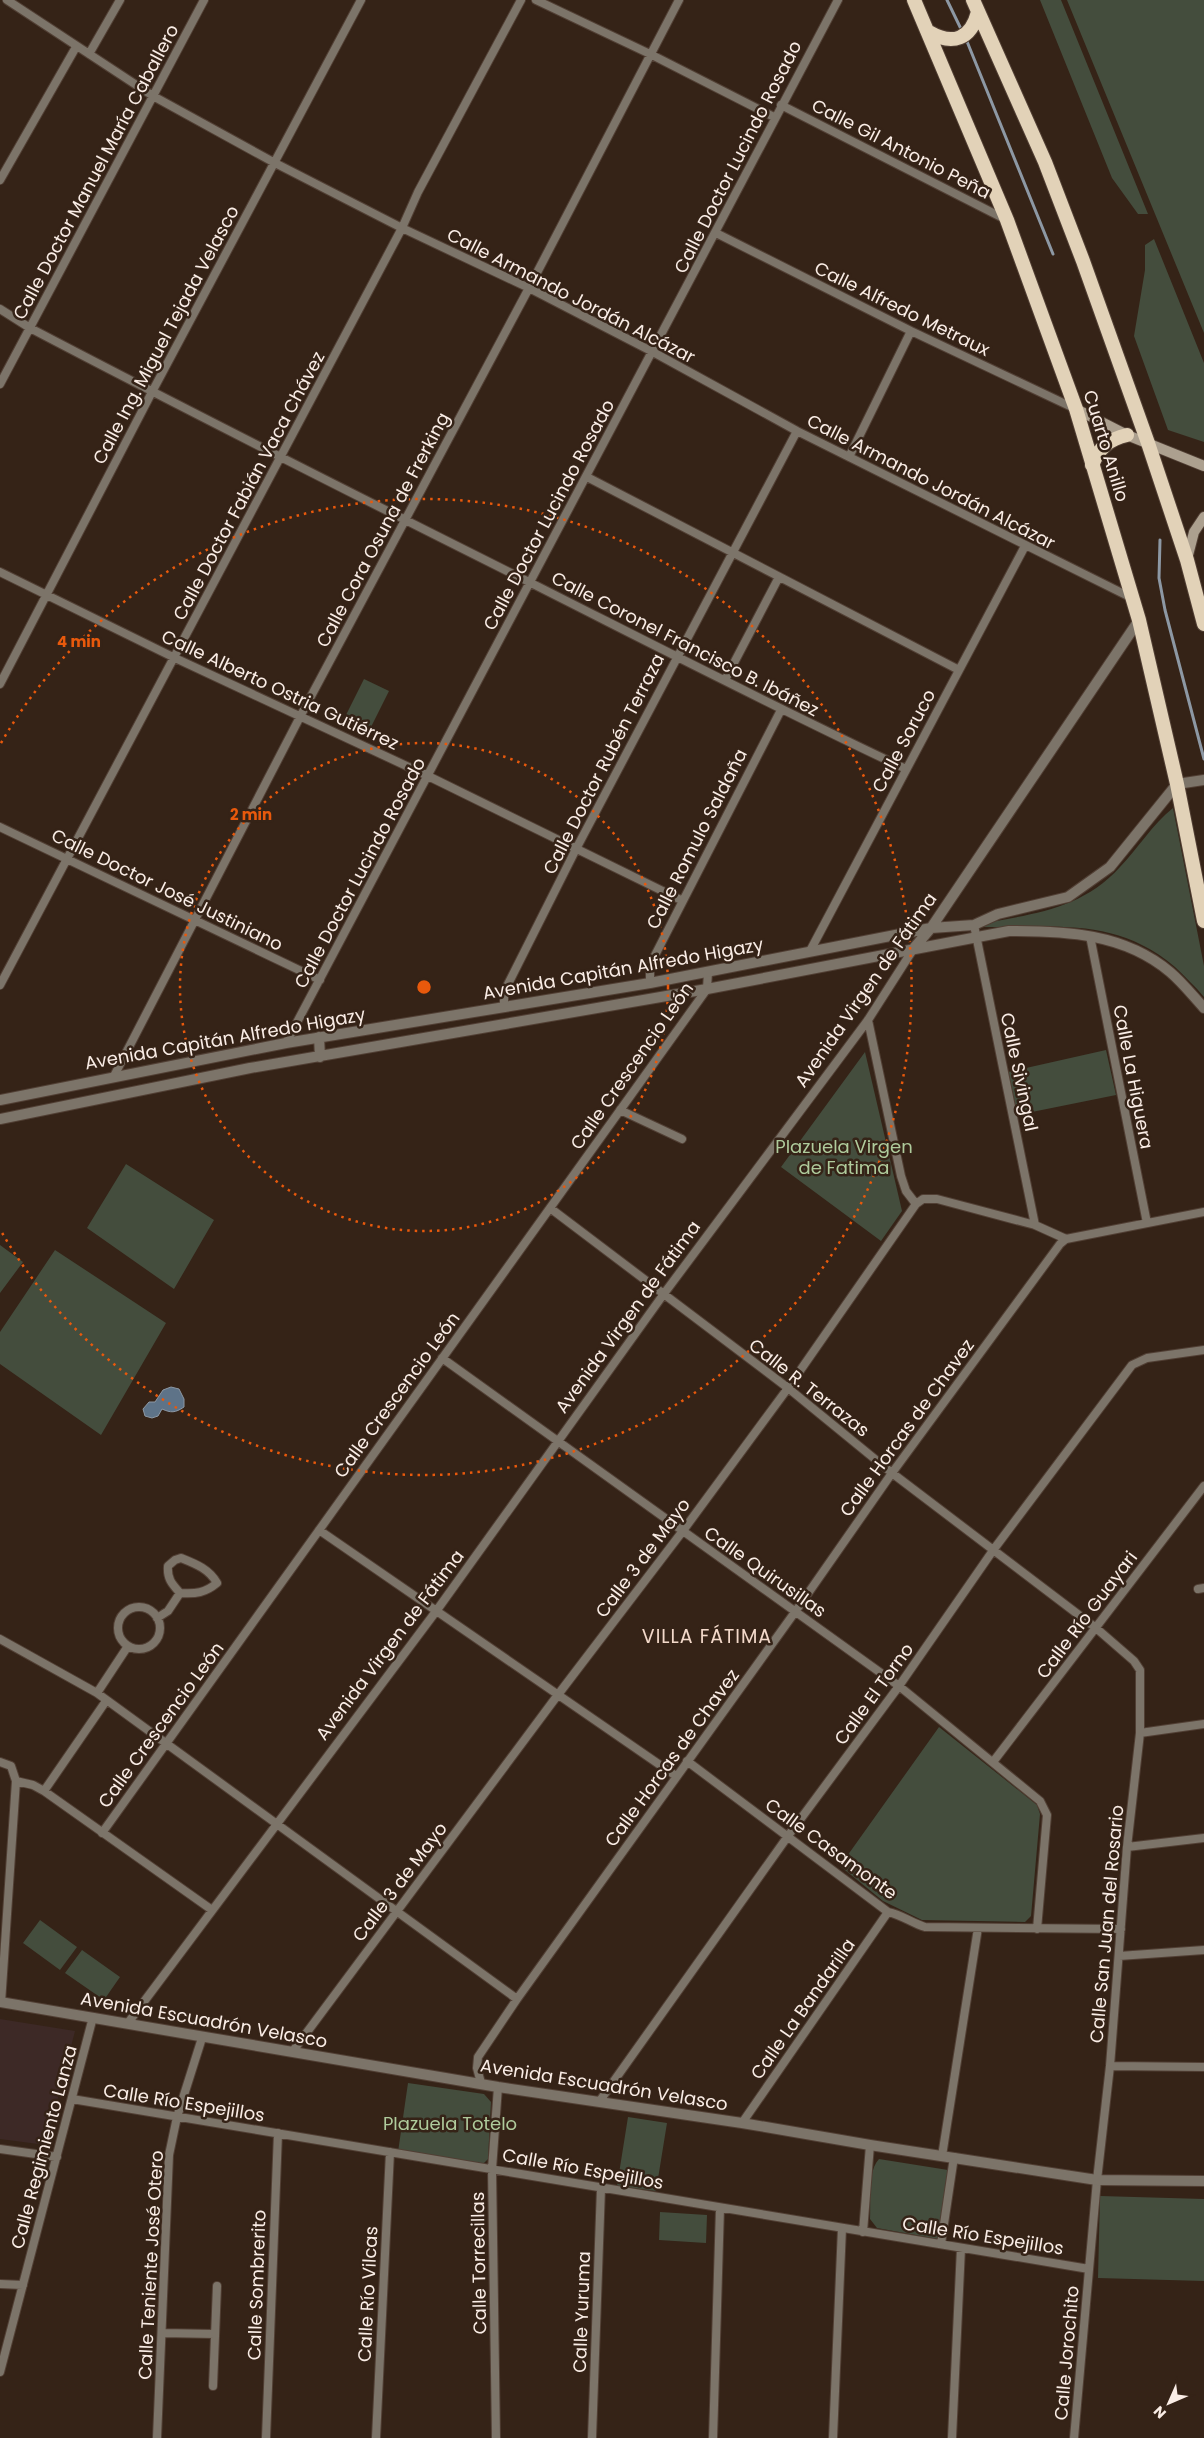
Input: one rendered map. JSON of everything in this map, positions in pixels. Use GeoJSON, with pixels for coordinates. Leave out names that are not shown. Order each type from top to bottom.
{"type":"FeatureCollection","features":[{"type":"Feature","properties":{"kind":"highway","name":"Cuarto Anillo"},"geometry":{"type":"LineString","coordinates":[[914,0],[1007,220],[1076,409],[1133,599],[1183,783],[1204,921]]}},
{"type":"Feature","properties":{"kind":"highway"},"geometry":{"type":"LineString","coordinates":[[929,32],[940,39],[954,40],[966,35],[974,25],[975,6]]}},
{"type":"Feature","properties":{"kind":"highway"},"geometry":{"type":"LineString","coordinates":[[975,6],[1052,180],[1108,326],[1187,560],[1204,624]]}},
{"type":"Feature","properties":{"kind":"highway"},"geometry":{"type":"LineString","coordinates":[[1092,465],[1102,448],[1109,441],[1127,435]]}},
{"type":"Feature","properties":{"kind":"main road"},"geometry":{"type":"LineString","coordinates":[[1076,409],[1127,435],[1204,466]]}},
{"type":"Feature","properties":{"kind":"main road"},"geometry":{"type":"LineString","coordinates":[[1187,560],[1194,532],[1204,517]]}},
{"type":"Feature","properties":{"kind":"street","name":"Calle Armando Jordán Alcázar"},"geometry":{"type":"LineString","coordinates":[[7,0],[153,96],[276,163],[402,228],[530,288],[653,352],[797,431],[1133,599]]}},
{"type":"Feature","properties":{"kind":"street"},"geometry":{"type":"LineString","coordinates":[[89,54],[120,0]]}},
{"type":"Feature","properties":{"kind":"street","name":"Calle Doctor Manuel María Caballero"},"geometry":{"type":"LineString","coordinates":[[0,384],[204,0]]}},
{"type":"Feature","properties":{"kind":"street","name":"Calle Ing. Miguel Tejada Velasco"},"geometry":{"type":"LineString","coordinates":[[0,684],[152,392],[276,163],[361,0]]}},
{"type":"Feature","properties":{"kind":"street","name":"Calle Doctor Fabián Vaca Chávez"},"geometry":{"type":"LineString","coordinates":[[0,985],[282,457],[402,228],[418,192],[521,0]]}},
{"type":"Feature","properties":{"kind":"street"},"geometry":{"type":"LineString","coordinates":[[536,0],[650,54],[774,117]]}},
{"type":"Feature","properties":{"kind":"street","name":"Calle Cora Osuna de Frerking"},"geometry":{"type":"LineString","coordinates":[[114,1076],[301,715],[530,288],[679,0]]}},
{"type":"Feature","properties":{"kind":"street","name":"Calle Doctor Lucindo Rosado"},"geometry":{"type":"LineString","coordinates":[[286,1043],[529,582],[587,477],[716,233],[774,117],[838,0]]}},
{"type":"Feature","properties":{"kind":"street"},"geometry":{"type":"LineString","coordinates":[[0,180],[76,47]]}},
{"type":"Feature","properties":{"kind":"street","name":"Calle Gil Antonio Peña"},"geometry":{"type":"LineString","coordinates":[[781,105],[1007,220]]}},
{"type":"Feature","properties":{"kind":"street","name":"Calle Alfredo Metraux"},"geometry":{"type":"LineString","coordinates":[[716,233],[911,331],[1076,409]]}},
{"type":"Feature","properties":{"kind":"street","name":"Calle Coronel Francisco B. Ibáñez"},"geometry":{"type":"LineString","coordinates":[[0,308],[30,328],[405,521],[725,680],[781,710],[906,769]]}},
{"type":"Feature","properties":{"kind":"street"},"geometry":{"type":"LineString","coordinates":[[849,457],[911,331]]}},
{"type":"Feature","properties":{"kind":"street","name":"Calle Doctor Rubén Terraza"},"geometry":{"type":"LineString","coordinates":[[504,1007],[504,992],[576,849],[797,431]]}},
{"type":"Feature","properties":{"kind":"street"},"geometry":{"type":"LineString","coordinates":[[587,477],[960,670]]}},
{"type":"Feature","properties":{"kind":"street","name":"Calle Soruco"},"geometry":{"type":"LineString","coordinates":[[810,951],[1025,546]]}},
{"type":"Feature","properties":{"kind":"street","name":"Calle Alberto Ostria Gutiérrez"},"geometry":{"type":"LineString","coordinates":[[0,572],[174,658],[301,715],[681,900]]}},
{"type":"Feature","properties":{"kind":"street"},"geometry":{"type":"LineString","coordinates":[[725,680],[779,577]]}},
{"type":"Feature","properties":{"kind":"street","name":"Avenida Virgen de Fátima"},"geometry":{"type":"LineString","coordinates":[[128,2023],[437,1610],[663,1295],[868,1020],[914,948],[931,928],[1139,620]]}},
{"type":"Feature","properties":{"kind":"street","name":"Calle Romulo Saldaña"},"geometry":{"type":"LineString","coordinates":[[650,983],[650,965],[681,900],[781,710]]}},
{"type":"Feature","properties":{"kind":"street"},"geometry":{"type":"LineString","coordinates":[[1183,783],[1204,780]]}},
{"type":"Feature","properties":{"kind":"street","name":"Avenida Capitán Alfredo Higazy"},"geometry":{"type":"LineString","coordinates":[[0,1100],[318,1037],[650,983],[931,928],[974,925],[998,914],[1068,897],[1090,883],[1110,867],[1183,783]]}},
{"type":"Feature","properties":{"kind":"street","name":"Calle Doctor José Justiniano"},"geometry":{"type":"LineString","coordinates":[[0,827],[320,980]]}},
{"type":"Feature","properties":{"kind":"street","name":"Calle Sivingal"},"geometry":{"type":"LineString","coordinates":[[974,925],[1035,1225]]}},
{"type":"Feature","properties":{"kind":"street","name":"Avenida Capitán Alfredo Higazy"},"geometry":{"type":"LineString","coordinates":[[0,1119],[250,1068],[707,989],[1009,931],[1057,931],[1111,940],[1138,951],[1169,972],[1204,1008]]}},
{"type":"Feature","properties":{"kind":"street","name":"Calle La Higuera"},"geometry":{"type":"LineString","coordinates":[[1090,936],[1147,1223]]}},
{"type":"Feature","properties":{"kind":"street","name":"Calle Crescencio León"},"geometry":{"type":"LineString","coordinates":[[102,1833],[707,989],[708,972]]}},
{"type":"Feature","properties":{"kind":"street"},"geometry":{"type":"LineString","coordinates":[[868,1020],[901,1176],[906,1191],[916,1204],[923,1200],[937,1199],[1035,1225],[1066,1239],[1204,1212]]}},
{"type":"Feature","properties":{"kind":"street"},"geometry":{"type":"LineString","coordinates":[[318,1037],[320,1057]]}},
{"type":"Feature","properties":{"kind":"street"},"geometry":{"type":"LineString","coordinates":[[620,1110],[682,1139]]}},
{"type":"Feature","properties":{"kind":"street","name":"Calle 3 de Mayo"},"geometry":{"type":"LineString","coordinates":[[293,2051],[788,1388],[916,1204]]}},
{"type":"Feature","properties":{"kind":"street","name":"Calle R. Terrazas"},"geometry":{"type":"LineString","coordinates":[[550,1208],[788,1388],[892,1472],[1096,1628],[1134,1661],[1140,1670]]}},
{"type":"Feature","properties":{"kind":"street","name":"Calle Horcas de Chavez"},"geometry":{"type":"LineString","coordinates":[[481,2083],[477,2068],[478,2057],[517,1999],[795,1612],[892,1472],[1055,1250],[1066,1239]]}},
{"type":"Feature","properties":{"kind":"street","name":"Calle El Torno"},"geometry":{"type":"LineString","coordinates":[[599,2102],[788,1836],[899,1686],[994,1549],[1132,1365],[1147,1358],[1204,1350]]}},
{"type":"Feature","properties":{"kind":"street","name":"Calle Quirusillas"},"geometry":{"type":"LineString","coordinates":[[442,1358],[899,1686],[1040,1801],[1047,1815],[1037,1929]]}},
{"type":"Feature","properties":{"kind":"street","name":"Calle Río Guayari"},"geometry":{"type":"LineString","coordinates":[[993,1762],[1204,1486]]}},
{"type":"Feature","properties":{"kind":"street"},"geometry":{"type":"LineString","coordinates":[[319,1530],[437,1610],[557,1696],[676,1776]]}},
{"type":"Feature","properties":{"kind":"street"},"geometry":{"type":"LineString","coordinates":[[181,1558],[204,1568],[212,1574],[218,1583],[206,1591],[196,1594],[180,1593],[170,1582],[167,1575],[168,1566],[181,1558]]}},
{"type":"Feature","properties":{"kind":"street"},"geometry":{"type":"LineString","coordinates":[[157,1618],[168,1611],[180,1593]]}},
{"type":"Feature","properties":{"kind":"street"},"geometry":{"type":"LineString","coordinates":[[140,1606],[147,1608],[157,1618],[159,1631],[154,1643],[142,1649],[128,1646],[123,1642],[117,1628],[118,1621],[126,1610],[140,1606]]}},
{"type":"Feature","properties":{"kind":"street"},"geometry":{"type":"LineString","coordinates":[[0,1639],[96,1693],[517,1999]]}},
{"type":"Feature","properties":{"kind":"street"},"geometry":{"type":"LineString","coordinates":[[96,1693],[128,1646]]}},
{"type":"Feature","properties":{"kind":"street","name":"Calle San Juan del Rosario"},"geometry":{"type":"LineString","coordinates":[[1097,2180],[1110,2066],[1127,1847],[1140,1733],[1140,1670]]}},
{"type":"Feature","properties":{"kind":"street"},"geometry":{"type":"LineString","coordinates":[[44,1791],[106,1701]]}},
{"type":"Feature","properties":{"kind":"street"},"geometry":{"type":"LineString","coordinates":[[1140,1733],[1204,1724]]}},
{"type":"Feature","properties":{"kind":"street"},"geometry":{"type":"LineString","coordinates":[[0,1762],[11,1766],[16,1781],[1,2003]]}},
{"type":"Feature","properties":{"kind":"street","name":"Calle Casamonte"},"geometry":{"type":"LineString","coordinates":[[687,1762],[888,1912],[907,1918],[925,1927],[1121,1929]]}},
{"type":"Feature","properties":{"kind":"street"},"geometry":{"type":"LineString","coordinates":[[16,1781],[33,1785],[44,1791],[212,1910]]}},
{"type":"Feature","properties":{"kind":"street"},"geometry":{"type":"LineString","coordinates":[[1127,1847],[1204,1838]]}},
{"type":"Feature","properties":{"kind":"street","name":"Calle La Bandarilla"},"geometry":{"type":"LineString","coordinates":[[742,2123],[888,1912]]}},
{"type":"Feature","properties":{"kind":"street"},"geometry":{"type":"LineString","coordinates":[[942,2156],[978,1928]]}},
{"type":"Feature","properties":{"kind":"street"},"geometry":{"type":"LineString","coordinates":[[1119,1956],[1204,1950]]}},
{"type":"Feature","properties":{"kind":"street","name":"Avenida Escuadrón Velasco"},"geometry":{"type":"LineString","coordinates":[[1,2003],[498,2087],[742,2123],[1097,2180],[1204,2181]]}},
{"type":"Feature","properties":{"kind":"street","name":"Calle Regimiento Lanza"},"geometry":{"type":"LineString","coordinates":[[0,2372],[93,2018]]}},
{"type":"Feature","properties":{"kind":"street","name":"Calle Teniente José Otero"},"geometry":{"type":"LineString","coordinates":[[157,2438],[163,2333],[169,2156],[177,2116],[202,2038]]}},
{"type":"Feature","properties":{"kind":"street"},"geometry":{"type":"LineString","coordinates":[[1110,2066],[1204,2067]]}},
{"type":"Feature","properties":{"kind":"street","name":"Calle Torrecillas"},"geometry":{"type":"LineString","coordinates":[[496,2438],[492,2169],[498,2087]]}},
{"type":"Feature","properties":{"kind":"street","name":"Calle Río Espejillos"},"geometry":{"type":"LineString","coordinates":[[72,2099],[1090,2269]]}},
{"type":"Feature","properties":{"kind":"street","name":"Calle Sombrerito"},"geometry":{"type":"LineString","coordinates":[[266,2438],[278,2133]]}},
{"type":"Feature","properties":{"kind":"street"},"geometry":{"type":"LineString","coordinates":[[863,2232],[870,2145]]}},
{"type":"Feature","properties":{"kind":"street"},"geometry":{"type":"LineString","coordinates":[[0,2149],[57,2157]]}},
{"type":"Feature","properties":{"kind":"street","name":"Calle Río Vilcas"},"geometry":{"type":"LineString","coordinates":[[376,2438],[390,2152]]}},
{"type":"Feature","properties":{"kind":"street"},"geometry":{"type":"LineString","coordinates":[[940,2244],[954,2157]]}},
{"type":"Feature","properties":{"kind":"street","name":"Calle Jorochito"},"geometry":{"type":"LineString","coordinates":[[1074,2438],[1097,2180]]}},
{"type":"Feature","properties":{"kind":"street","name":"Calle Yuruma"},"geometry":{"type":"LineString","coordinates":[[592,2438],[601,2188]]}},
{"type":"Feature","properties":{"kind":"street"},"geometry":{"type":"LineString","coordinates":[[713,2438],[720,2208]]}},
{"type":"Feature","properties":{"kind":"street"},"geometry":{"type":"LineString","coordinates":[[833,2438],[842,2228]]}},
{"type":"Feature","properties":{"kind":"street"},"geometry":{"type":"LineString","coordinates":[[952,2438],[961,2248]]}},
{"type":"Feature","properties":{"kind":"street"},"geometry":{"type":"LineString","coordinates":[[0,2284],[23,2285]]}},
{"type":"Feature","properties":{"kind":"street"},"geometry":{"type":"LineString","coordinates":[[213,2386],[217,2286]]}},
{"type":"Feature","properties":{"kind":"street"},"geometry":{"type":"LineString","coordinates":[[163,2333],[215,2334]]}},
{"type":"Feature","properties":{"kind":"shaded area"},"geometry":{"type":"Polygon","coordinates":[[[0,2019],[75,2031],[46,2145],[0,2139],[0,2019]]]}},
{"type":"Feature","properties":{"kind":"green space"},"geometry":{"type":"Polygon","coordinates":[[[1040,0],[1061,0],[1148,214],[1138,214],[1112,178],[1040,0]]]}},
{"type":"Feature","properties":{"kind":"green space"},"geometry":{"type":"Polygon","coordinates":[[[1067,0],[1204,0],[1204,333],[1067,0]]]}},
{"type":"Feature","properties":{"kind":"green space"},"geometry":{"type":"Polygon","coordinates":[[[1154,239],[1204,363],[1204,442],[1168,430],[1134,336],[1145,270],[1145,245],[1154,239]]]}},
{"type":"Feature","properties":{"kind":"green space"},"geometry":{"type":"Polygon","coordinates":[[[364,679],[389,691],[369,731],[344,719],[364,679]]]}},
{"type":"Feature","properties":{"kind":"green space"},"geometry":{"type":"Polygon","coordinates":[[[1173,808],[1204,966],[1204,997],[1175,967],[1153,951],[1130,940],[1108,933],[1061,927],[985,927],[975,925],[1053,908],[1071,902],[1088,893],[1105,882],[1120,867],[1173,808]]]}},
{"type":"Feature","properties":{"kind":"green space"},"geometry":{"type":"Polygon","coordinates":[[[1106,1050],[1116,1095],[1017,1115],[1008,1072],[1106,1050]]]}},
{"type":"Feature","properties":{"kind":"green space","name":"Plazuela Virgen de Fatima"},"geometry":{"type":"Polygon","coordinates":[[[865,1052],[902,1211],[881,1241],[781,1167],[865,1052]]]}},
{"type":"Feature","properties":{"kind":"green space"},"geometry":{"type":"Polygon","coordinates":[[[126,1164],[214,1220],[174,1289],[87,1228],[126,1164]]]}},
{"type":"Feature","properties":{"kind":"green space"},"geometry":{"type":"Polygon","coordinates":[[[0,1245],[23,1262],[0,1293],[0,1245]]]}},
{"type":"Feature","properties":{"kind":"green space"},"geometry":{"type":"Polygon","coordinates":[[[55,1250],[166,1323],[101,1435],[0,1364],[0,1332],[55,1250]]]}},
{"type":"Feature","properties":{"kind":"green space"},"geometry":{"type":"Polygon","coordinates":[[[939,1727],[1037,1805],[1040,1814],[1031,1916],[1025,1922],[922,1920],[883,1901],[840,1866],[939,1727]]]}},
{"type":"Feature","properties":{"kind":"green space"},"geometry":{"type":"Polygon","coordinates":[[[40,1920],[77,1947],[60,1970],[23,1943],[40,1920]]]}},
{"type":"Feature","properties":{"kind":"green space"},"geometry":{"type":"Polygon","coordinates":[[[82,1950],[120,1977],[104,2000],[65,1973],[82,1950]]]}},
{"type":"Feature","properties":{"kind":"green space","name":"Plazuela Totelo"},"geometry":{"type":"Polygon","coordinates":[[[408,2083],[484,2094],[491,2102],[488,2159],[484,2163],[479,2165],[398,2152],[408,2083]]]}},
{"type":"Feature","properties":{"kind":"green space"},"geometry":{"type":"Polygon","coordinates":[[[628,2117],[667,2123],[656,2191],[617,2186],[628,2117]]]}},
{"type":"Feature","properties":{"kind":"green space"},"geometry":{"type":"Polygon","coordinates":[[[879,2159],[948,2170],[938,2239],[877,2228],[870,2219],[871,2179],[875,2164],[879,2159]]]}},
{"type":"Feature","properties":{"kind":"green space"},"geometry":{"type":"Polygon","coordinates":[[[1100,2196],[1204,2199],[1204,2281],[1098,2278],[1100,2196]]]}},
{"type":"Feature","properties":{"kind":"green space"},"geometry":{"type":"Polygon","coordinates":[[[660,2212],[707,2215],[706,2243],[659,2240],[660,2212]]]}},
{"type":"Feature","properties":{"kind":"water"},"geometry":{"type":"Polygon","coordinates":[[[171,1387],[179,1389],[184,1399],[184,1407],[173,1412],[162,1409],[158,1416],[152,1418],[145,1416],[143,1409],[149,1402],[155,1402],[163,1390],[171,1387]]]}},
{"type":"Feature","properties":{"kind":"waterway"},"geometry":{"type":"LineString","coordinates":[[947,0],[962,31]]}},
{"type":"Feature","properties":{"kind":"waterway"},"geometry":{"type":"LineString","coordinates":[[966,39],[1053,254]]}},
{"type":"Feature","properties":{"kind":"waterway"},"geometry":{"type":"LineString","coordinates":[[1160,540],[1159,578],[1165,610],[1204,759]]}},
{"type":"Feature","properties":{"kind":"district","name":"VILLA FÁTIMA"},"geometry":{"type":"Point","coordinates":[707,1636]}}]}
